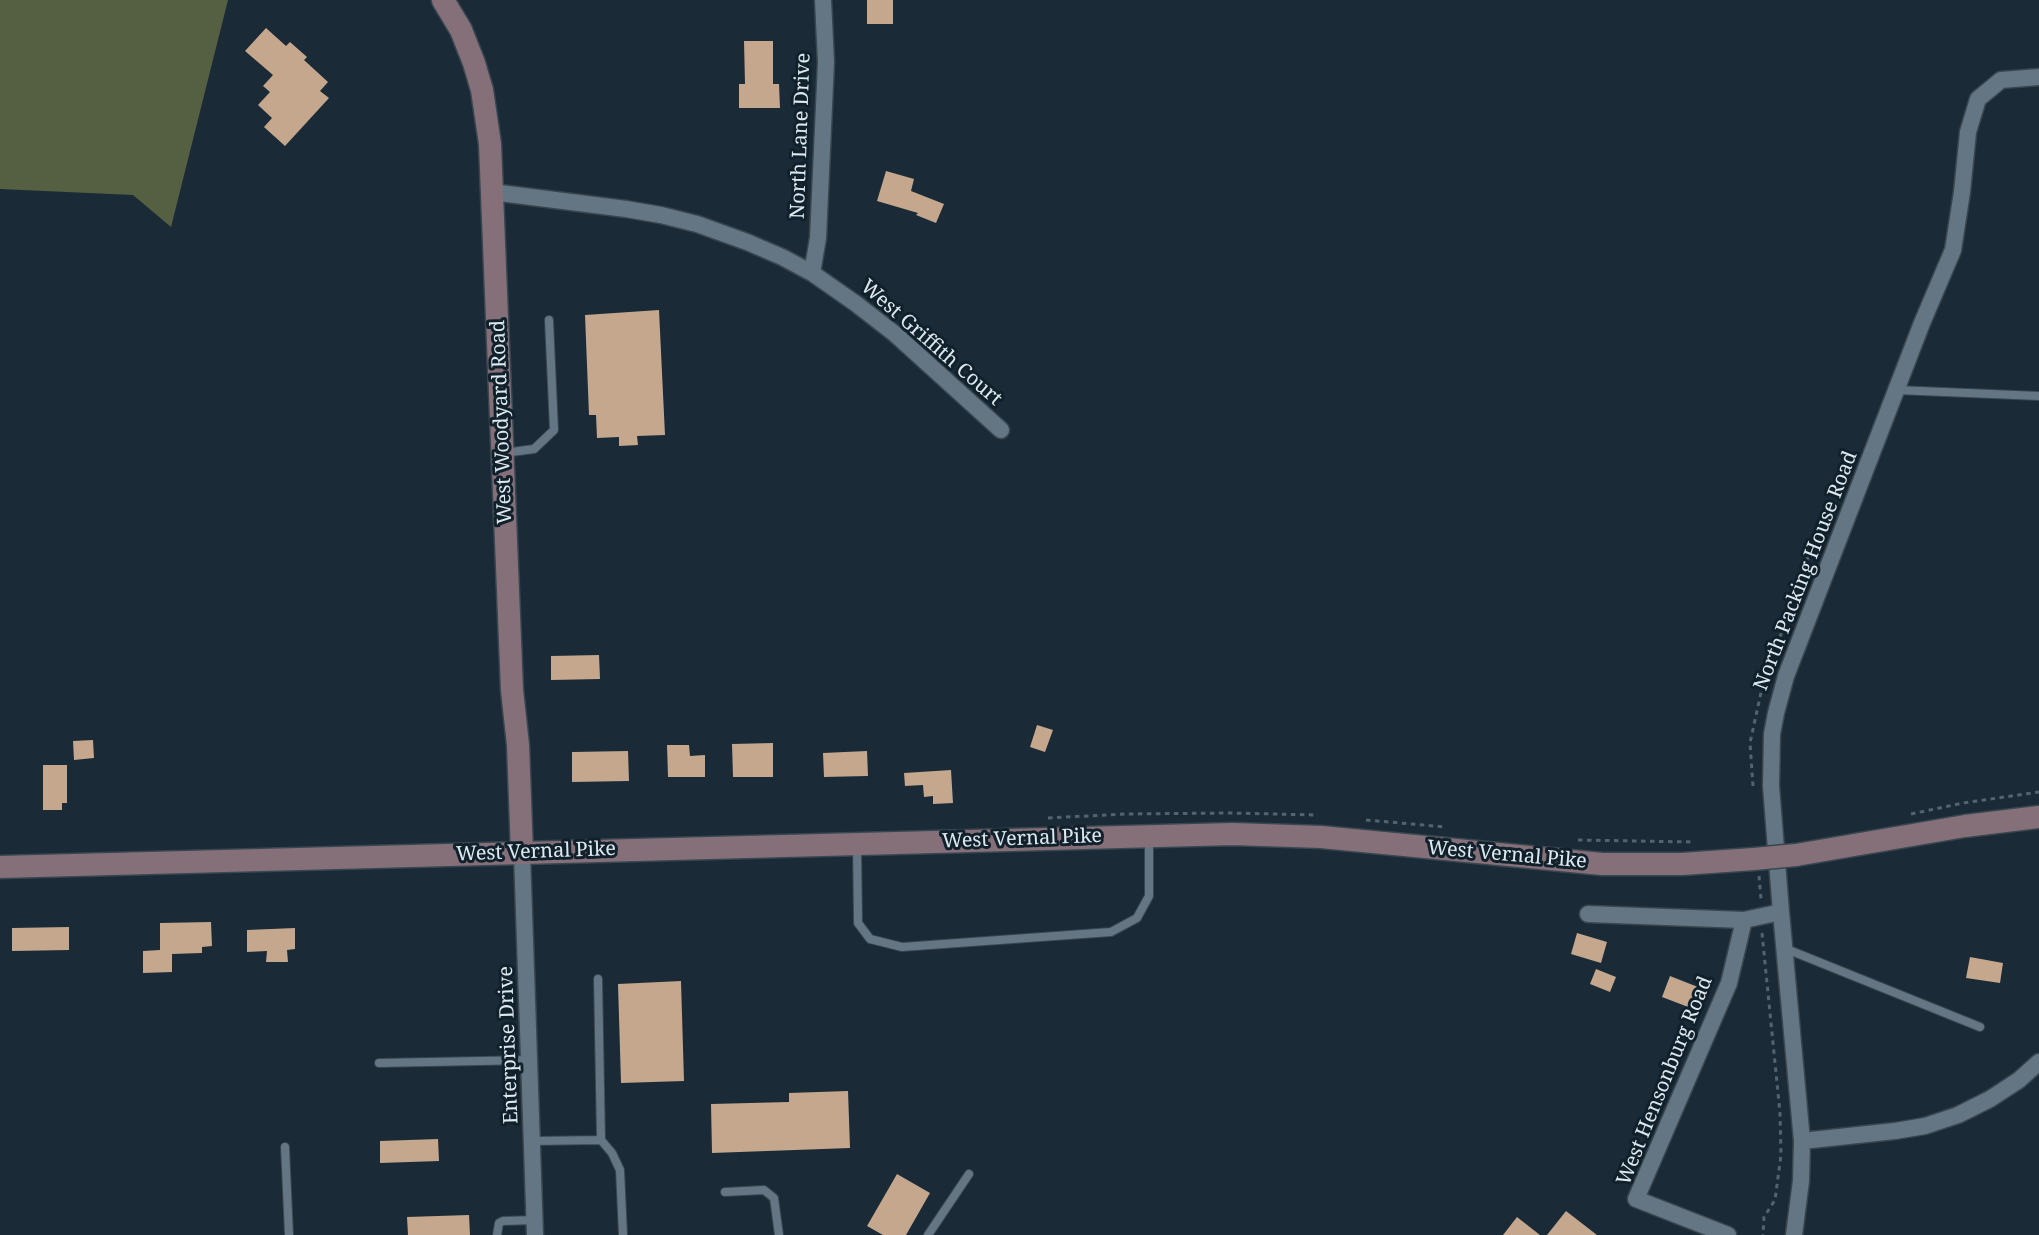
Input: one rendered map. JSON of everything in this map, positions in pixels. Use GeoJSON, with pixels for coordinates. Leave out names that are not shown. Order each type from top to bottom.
{"type":"FeatureCollection","features":[{"type":"Feature","properties":{"kind":"main road","name":"West Woodyard Road"},"geometry":{"type":"LineString","coordinates":[[443,0],[468,47],[482,90],[490,144],[512,690],[518,745],[522,853]]}},
{"type":"Feature","properties":{"kind":"main road","name":"West Vernal Pike"},"geometry":{"type":"LineString","coordinates":[[0,867],[1256,834],[1321,837],[1602,864],[1682,864],[1796,855],[1965,826],[2039,817]]}},
{"type":"Feature","properties":{"kind":"street","name":"North Lane Drive"},"geometry":{"type":"LineString","coordinates":[[812,273],[818,238],[825,74],[823,0]]}},
{"type":"Feature","properties":{"kind":"street","name":"North Packing House Road"},"geometry":{"type":"LineString","coordinates":[[1794,1235],[1801,1181],[1802,1140],[1780,912],[1771,786],[1772,734],[1776,713],[1786,676],[1953,250],[1968,132],[1978,99],[2001,80],[2035,80]]}},
{"type":"Feature","properties":{"kind":"street","name":"West Griffith Court"},"geometry":{"type":"LineString","coordinates":[[492,192],[626,209],[694,224],[747,242],[812,273],[855,303],[895,334],[1001,430]]}},
{"type":"Feature","properties":{"kind":"street","name":"Enterprise Drive"},"geometry":{"type":"LineString","coordinates":[[522,853],[535,1228]]}},
{"type":"Feature","properties":{"kind":"street"},"geometry":{"type":"LineString","coordinates":[[1588,914],[1744,920],[1780,912]]}},
{"type":"Feature","properties":{"kind":"street","name":"West Hensonburg Road"},"geometry":{"type":"LineString","coordinates":[[1728,1235],[1636,1198],[1729,983],[1744,920]]}},
{"type":"Feature","properties":{"kind":"street"},"geometry":{"type":"LineString","coordinates":[[1802,1140],[1925,1126],[1958,1115],[1990,1099],[2019,1080],[2039,1062]]}},
{"type":"Feature","properties":{"kind":"lane"},"geometry":{"type":"LineString","coordinates":[[503,453],[534,449],[554,430],[549,320]]}},
{"type":"Feature","properties":{"kind":"lane"},"geometry":{"type":"LineString","coordinates":[[1897,390],[2039,396]]}},
{"type":"Feature","properties":{"kind":"lane"},"geometry":{"type":"LineString","coordinates":[[857,844],[858,923],[870,939],[902,947],[1111,932],[1137,918],[1149,896],[1149,836]]}},
{"type":"Feature","properties":{"kind":"lane"},"geometry":{"type":"LineString","coordinates":[[1784,948],[1980,1027]]}},
{"type":"Feature","properties":{"kind":"lane"},"geometry":{"type":"LineString","coordinates":[[598,979],[601,1140],[612,1153],[620,1170],[623,1235]]}},
{"type":"Feature","properties":{"kind":"lane"},"geometry":{"type":"LineString","coordinates":[[380,1064],[530,1060]]}},
{"type":"Feature","properties":{"kind":"lane"},"geometry":{"type":"LineString","coordinates":[[533,1142],[601,1140]]}},
{"type":"Feature","properties":{"kind":"lane"},"geometry":{"type":"LineString","coordinates":[[285,1147],[290,1235]]}},
{"type":"Feature","properties":{"kind":"lane"},"geometry":{"type":"LineString","coordinates":[[928,1235],[969,1174]]}},
{"type":"Feature","properties":{"kind":"lane"},"geometry":{"type":"LineString","coordinates":[[725,1192],[764,1190],[774,1198],[779,1235]]}},
{"type":"Feature","properties":{"kind":"lane"},"geometry":{"type":"LineString","coordinates":[[497,1235],[499,1223],[503,1221],[535,1228]]}},
{"type":"Feature","properties":{"kind":"path"},"geometry":{"type":"LineString","coordinates":[[1761,925],[1780,1113],[1781,1155],[1775,1200],[1764,1217],[1762,1235]]}},
{"type":"Feature","properties":{"kind":"green space"},"geometry":{"type":"Polygon","coordinates":[[[0,0],[228,0],[171,227],[133,195],[0,189],[0,0]]]}},
{"type":"Feature","properties":{"kind":"building"},"geometry":{"type":"Polygon","coordinates":[[[867,0],[893,0],[893,24],[867,24],[867,0]]]}},
{"type":"Feature","properties":{"kind":"building"},"geometry":{"type":"Polygon","coordinates":[[[266,28],[286,46],[290,42],[307,57],[304,60],[328,82],[320,91],[329,98],[285,146],[264,127],[272,118],[258,105],[270,92],[263,86],[273,75],[245,51],[266,28]]]}},
{"type":"Feature","properties":{"kind":"building"},"geometry":{"type":"Polygon","coordinates":[[[744,41],[773,41],[773,84],[779,84],[780,108],[739,108],[739,84],[745,84],[744,41]]]}},
{"type":"Feature","properties":{"kind":"building"},"geometry":{"type":"Polygon","coordinates":[[[886,171],[914,179],[911,191],[944,204],[936,223],[916,215],[918,213],[877,201],[886,171]]]}},
{"type":"Feature","properties":{"kind":"building"},"geometry":{"type":"Polygon","coordinates":[[[659,310],[665,435],[637,436],[638,445],[619,446],[619,437],[597,438],[596,415],[589,415],[585,315],[659,310]]]}},
{"type":"Feature","properties":{"kind":"building"},"geometry":{"type":"Polygon","coordinates":[[[599,655],[600,679],[551,680],[551,656],[599,655]]]}},
{"type":"Feature","properties":{"kind":"building"},"geometry":{"type":"Polygon","coordinates":[[[1037,725],[1053,730],[1045,752],[1030,747],[1037,725]]]}},
{"type":"Feature","properties":{"kind":"building"},"geometry":{"type":"Polygon","coordinates":[[[93,740],[94,758],[74,760],[73,741],[93,740]]]}},
{"type":"Feature","properties":{"kind":"building"},"geometry":{"type":"Polygon","coordinates":[[[773,743],[773,777],[733,777],[732,744],[773,743]]]}},
{"type":"Feature","properties":{"kind":"building"},"geometry":{"type":"Polygon","coordinates":[[[667,745],[689,745],[690,756],[705,755],[705,777],[668,777],[667,745]]]}},
{"type":"Feature","properties":{"kind":"building"},"geometry":{"type":"Polygon","coordinates":[[[628,751],[629,781],[572,782],[572,752],[628,751]]]}},
{"type":"Feature","properties":{"kind":"building"},"geometry":{"type":"Polygon","coordinates":[[[867,751],[868,776],[824,777],[823,753],[867,751]]]}},
{"type":"Feature","properties":{"kind":"building"},"geometry":{"type":"Polygon","coordinates":[[[43,765],[67,765],[67,803],[62,803],[62,810],[43,810],[43,765]]]}},
{"type":"Feature","properties":{"kind":"building"},"geometry":{"type":"Polygon","coordinates":[[[951,770],[953,803],[933,804],[933,796],[924,797],[923,785],[905,786],[904,773],[951,770]]]}},
{"type":"Feature","properties":{"kind":"building"},"geometry":{"type":"Polygon","coordinates":[[[211,922],[212,946],[202,947],[202,953],[172,954],[172,972],[143,973],[143,951],[160,950],[160,923],[211,922]]]}},
{"type":"Feature","properties":{"kind":"building"},"geometry":{"type":"Polygon","coordinates":[[[69,927],[69,950],[12,951],[12,928],[69,927]]]}},
{"type":"Feature","properties":{"kind":"building"},"geometry":{"type":"Polygon","coordinates":[[[295,928],[295,949],[287,950],[288,962],[266,962],[267,951],[247,952],[247,930],[295,928]]]}},
{"type":"Feature","properties":{"kind":"building"},"geometry":{"type":"Polygon","coordinates":[[[1577,933],[1607,942],[1601,963],[1571,954],[1577,933]]]}},
{"type":"Feature","properties":{"kind":"building"},"geometry":{"type":"Polygon","coordinates":[[[1970,957],[2003,963],[2000,983],[1966,978],[1970,957]]]}},
{"type":"Feature","properties":{"kind":"building"},"geometry":{"type":"Polygon","coordinates":[[[1596,969],[1616,977],[1610,992],[1590,984],[1596,969]]]}},
{"type":"Feature","properties":{"kind":"building"},"geometry":{"type":"Polygon","coordinates":[[[1670,976],[1703,989],[1696,1010],[1662,997],[1670,976]]]}},
{"type":"Feature","properties":{"kind":"building"},"geometry":{"type":"Polygon","coordinates":[[[681,981],[684,1081],[621,1083],[618,984],[681,981]]]}},
{"type":"Feature","properties":{"kind":"building"},"geometry":{"type":"Polygon","coordinates":[[[848,1091],[850,1148],[712,1153],[711,1104],[789,1102],[789,1093],[848,1091]]]}},
{"type":"Feature","properties":{"kind":"building"},"geometry":{"type":"Polygon","coordinates":[[[438,1139],[439,1161],[380,1163],[380,1141],[438,1139]]]}},
{"type":"Feature","properties":{"kind":"building"},"geometry":{"type":"Polygon","coordinates":[[[897,1174],[930,1193],[906,1235],[883,1235],[867,1226],[897,1174]]]}},
{"type":"Feature","properties":{"kind":"building"},"geometry":{"type":"Polygon","coordinates":[[[1566,1211],[1597,1235],[1547,1235],[1566,1211]]]}},
{"type":"Feature","properties":{"kind":"building"},"geometry":{"type":"Polygon","coordinates":[[[469,1215],[470,1235],[408,1235],[407,1217],[469,1215]]]}},
{"type":"Feature","properties":{"kind":"building"},"geometry":{"type":"Polygon","coordinates":[[[1517,1217],[1540,1235],[1503,1235],[1517,1217]]]}}]}
